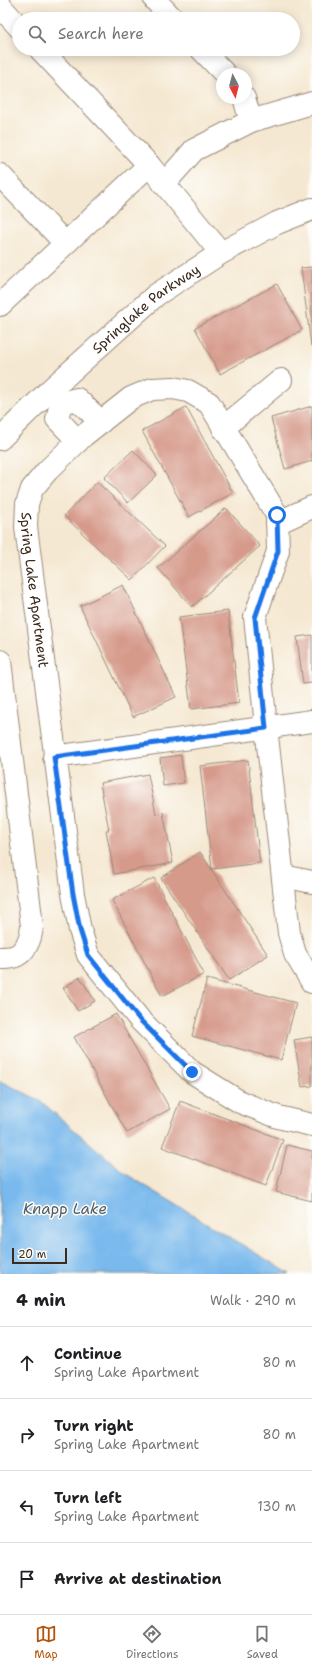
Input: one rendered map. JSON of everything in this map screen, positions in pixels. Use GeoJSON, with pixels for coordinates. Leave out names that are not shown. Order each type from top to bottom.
{"type":"FeatureCollection","features":[{"type":"Feature","properties":{"kind":"street"},"geometry":{"type":"LineString","coordinates":[[155,0],[166,12]]}},
{"type":"Feature","properties":{"kind":"street"},"geometry":{"type":"LineString","coordinates":[[0,6],[12,19]]}},
{"type":"Feature","properties":{"kind":"street"},"geometry":{"type":"LineString","coordinates":[[47,56],[149,165],[221,253]]}},
{"type":"Feature","properties":{"kind":"street"},"geometry":{"type":"LineString","coordinates":[[208,56],[219,68]]}},
{"type":"Feature","properties":{"kind":"street"},"geometry":{"type":"LineString","coordinates":[[164,184],[194,150],[251,120],[312,103]]}},
{"type":"Feature","properties":{"kind":"street"},"geometry":{"type":"LineString","coordinates":[[246,104],[251,120]]}},
{"type":"Feature","properties":{"kind":"street"},"geometry":{"type":"LineString","coordinates":[[0,305],[149,165]]}},
{"type":"Feature","properties":{"kind":"street"},"geometry":{"type":"LineString","coordinates":[[0,175],[65,244]]}},
{"type":"Feature","properties":{"kind":"street","name":"Springlake Parkway"},"geometry":{"type":"LineString","coordinates":[[0,439],[55,397],[156,295],[221,253],[277,223],[312,209]]}},
{"type":"Feature","properties":{"kind":"street"},"geometry":{"type":"LineString","coordinates":[[223,428],[281,380]]}},
{"type":"Feature","properties":{"kind":"street","name":"Spring Lake Apartment"},"geometry":{"type":"LineString","coordinates":[[312,982],[295,954],[289,933],[255,618],[278,551],[277,515],[209,403],[188,391],[173,388],[152,388],[131,398],[78,441],[47,471],[32,489],[27,504],[26,527],[54,757],[73,894],[80,930],[88,955],[140,1020],[192,1072],[240,1102],[278,1117],[312,1125]]}},
{"type":"Feature","properties":{"kind":"street"},"geometry":{"type":"LineString","coordinates":[[78,441],[57,419],[55,397],[78,399],[101,422]]}},
{"type":"Feature","properties":{"kind":"street"},"geometry":{"type":"LineString","coordinates":[[277,523],[312,507]]}},
{"type":"Feature","properties":{"kind":"street"},"geometry":{"type":"LineString","coordinates":[[0,665],[4,722],[32,926],[31,938],[23,950],[13,957],[0,958]]}},
{"type":"Feature","properties":{"kind":"street"},"geometry":{"type":"LineString","coordinates":[[54,757],[312,721]]}},
{"type":"Feature","properties":{"kind":"street"},"geometry":{"type":"LineString","coordinates":[[282,876],[312,882]]}},
{"type":"Feature","properties":{"kind":"water","name":"Knapp Lake"},"geometry":{"type":"Polygon","coordinates":[[[0,1081],[39,1100],[126,1174],[290,1274],[0,1274],[0,1081]]]}},
{"type":"Feature","properties":{"kind":"building"},"geometry":{"type":"Polygon","coordinates":[[[312,267],[312,346],[311,346],[301,268],[312,267]]]}},
{"type":"Feature","properties":{"kind":"building"},"geometry":{"type":"Polygon","coordinates":[[[277,284],[302,330],[220,374],[195,328],[277,284]]]}},
{"type":"Feature","properties":{"kind":"building"},"geometry":{"type":"Polygon","coordinates":[[[312,406],[312,461],[285,469],[271,418],[312,406]]]}},
{"type":"Feature","properties":{"kind":"building"},"geometry":{"type":"Polygon","coordinates":[[[186,407],[233,493],[189,517],[142,431],[186,407]]]}},
{"type":"Feature","properties":{"kind":"building"},"geometry":{"type":"Polygon","coordinates":[[[133,450],[157,475],[128,503],[104,478],[133,450]]]}},
{"type":"Feature","properties":{"kind":"building"},"geometry":{"type":"Polygon","coordinates":[[[97,482],[165,546],[132,580],[64,516],[97,482]]]}},
{"type":"Feature","properties":{"kind":"building"},"geometry":{"type":"Polygon","coordinates":[[[226,508],[260,546],[192,607],[158,568],[226,508]]]}},
{"type":"Feature","properties":{"kind":"building"},"geometry":{"type":"Polygon","coordinates":[[[123,585],[176,697],[133,717],[80,606],[123,585]]]}},
{"type":"Feature","properties":{"kind":"building"},"geometry":{"type":"Polygon","coordinates":[[[228,611],[239,703],[191,709],[179,617],[228,611]]]}},
{"type":"Feature","properties":{"kind":"building"},"geometry":{"type":"Polygon","coordinates":[[[312,635],[312,683],[303,684],[297,637],[312,635]]]}},
{"type":"Feature","properties":{"kind":"building"},"geometry":{"type":"Polygon","coordinates":[[[181,755],[184,783],[163,786],[160,758],[181,755]]]}},
{"type":"Feature","properties":{"kind":"building"},"geometry":{"type":"Polygon","coordinates":[[[248,760],[260,863],[212,869],[200,766],[248,760]]]}},
{"type":"Feature","properties":{"kind":"building"},"geometry":{"type":"Polygon","coordinates":[[[148,774],[156,814],[163,812],[173,863],[114,874],[106,830],[109,830],[100,783],[148,774]]]}},
{"type":"Feature","properties":{"kind":"building"},"geometry":{"type":"Polygon","coordinates":[[[200,852],[268,955],[229,980],[161,878],[200,852]]]}},
{"type":"Feature","properties":{"kind":"building"},"geometry":{"type":"Polygon","coordinates":[[[154,878],[204,974],[162,996],[112,900],[154,878]]]}},
{"type":"Feature","properties":{"kind":"building"},"geometry":{"type":"Polygon","coordinates":[[[80,977],[95,1001],[78,1011],[63,988],[80,977]]]}},
{"type":"Feature","properties":{"kind":"building"},"geometry":{"type":"Polygon","coordinates":[[[207,979],[296,1003],[281,1060],[192,1036],[207,979]]]}},
{"type":"Feature","properties":{"kind":"building"},"geometry":{"type":"Polygon","coordinates":[[[116,1014],[170,1109],[127,1133],[74,1037],[116,1014]]]}},
{"type":"Feature","properties":{"kind":"building"},"geometry":{"type":"Polygon","coordinates":[[[312,1037],[312,1086],[302,1087],[294,1040],[312,1037]]]}},
{"type":"Feature","properties":{"kind":"building"},"geometry":{"type":"Polygon","coordinates":[[[180,1101],[283,1140],[266,1186],[162,1147],[180,1101]]]}},
{"type":"Feature","properties":{"kind":"building"},"geometry":{"type":"Polygon","coordinates":[[[287,1145],[312,1151],[312,1201],[276,1192],[287,1145]]]}},
{"type":"Feature","properties":{"kind":"route"},"geometry":{"type":"LineString","coordinates":[[192,1072],[140,1020],[88,955],[80,930],[73,894],[54,757],[266,728],[255,618],[278,551],[277,515]]}}]}
